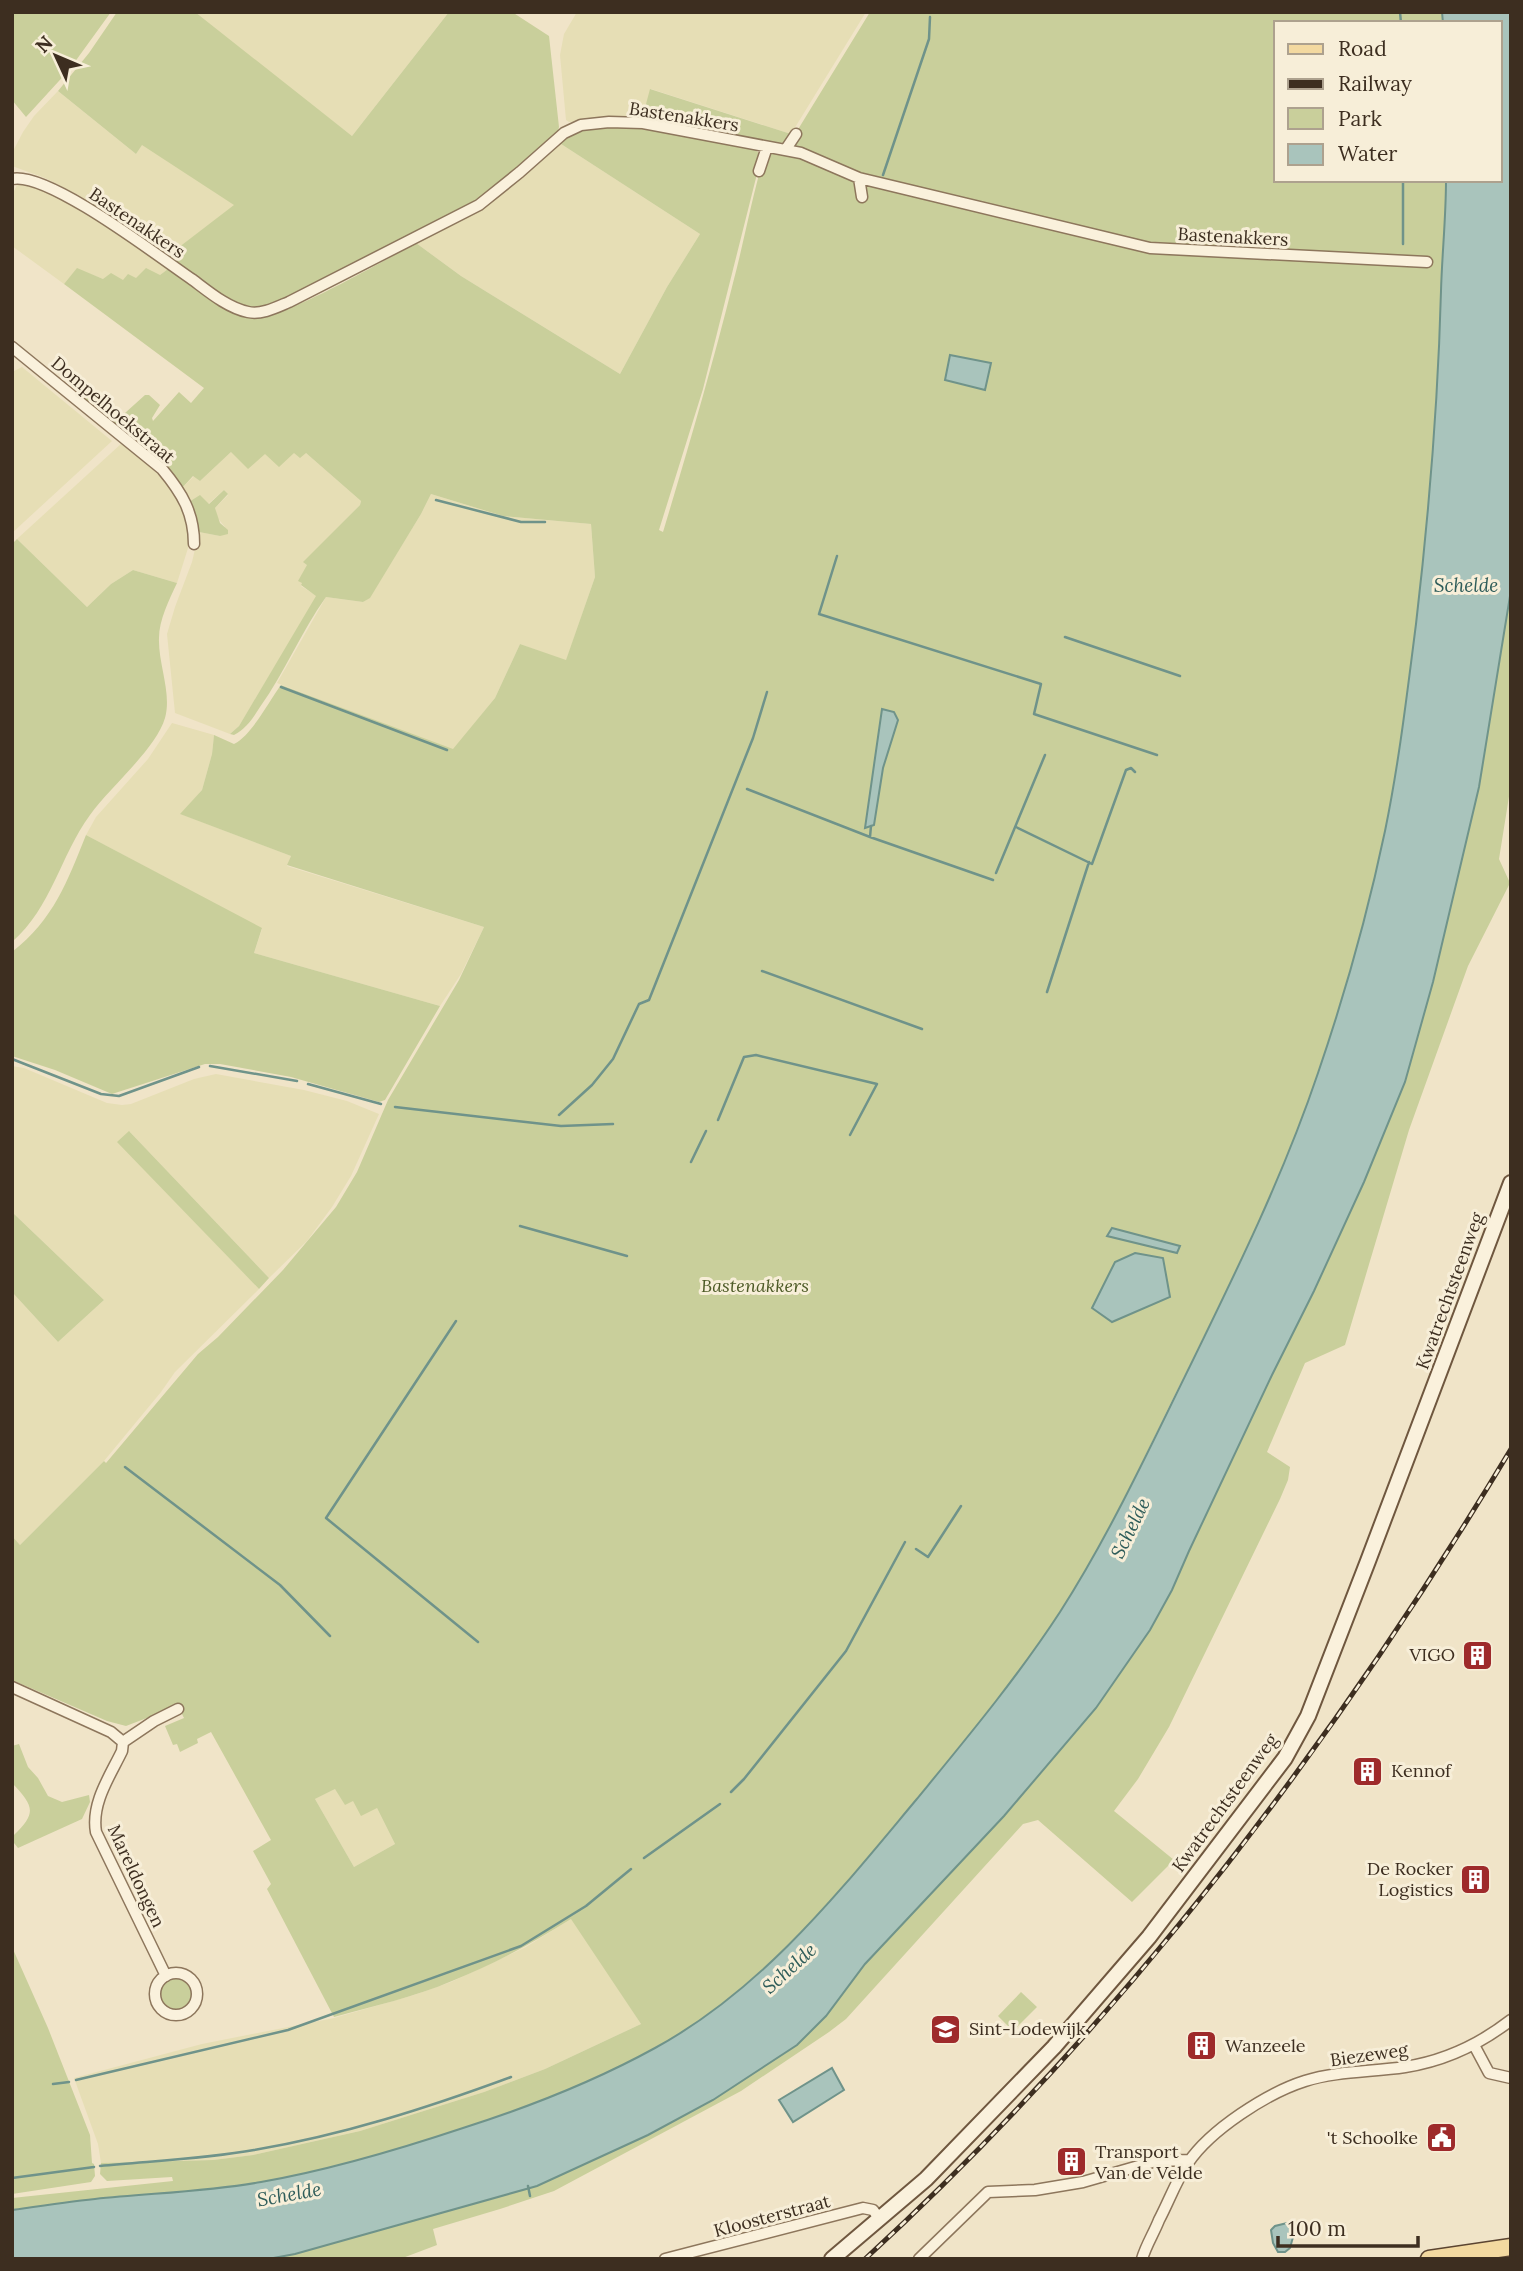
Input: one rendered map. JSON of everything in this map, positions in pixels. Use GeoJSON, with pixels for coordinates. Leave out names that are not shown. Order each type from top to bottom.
{"type":"FeatureCollection","features":[{"type":"Feature","properties":{"kind":"main road"},"geometry":{"type":"LineString","coordinates":[[1429,2259],[1511,2247]]}},
{"type":"Feature","properties":{"kind":"street","name":"Bastenakkers"},"geometry":{"type":"LineString","coordinates":[[12,179],[21,177],[64,194],[214,295],[250,313],[264,312],[289,302],[479,205],[564,133],[580,125],[609,122],[643,123],[786,149],[859,178],[1150,248],[1427,262]]}},
{"type":"Feature","properties":{"kind":"street"},"geometry":{"type":"LineString","coordinates":[[786,149],[796,134]]}},
{"type":"Feature","properties":{"kind":"street"},"geometry":{"type":"LineString","coordinates":[[759,171],[767,147]]}},
{"type":"Feature","properties":{"kind":"street"},"geometry":{"type":"LineString","coordinates":[[859,178],[862,197]]}},
{"type":"Feature","properties":{"kind":"street","name":"Dompelhoekstraat"},"geometry":{"type":"LineString","coordinates":[[12,347],[162,469],[187,505],[194,525],[194,544]]}},
{"type":"Feature","properties":{"kind":"street","name":"Kwatrechtsteenweg"},"geometry":{"type":"LineString","coordinates":[[832,2259],[907,2197],[992,2113],[1116,1977],[1285,1758],[1308,1716],[1511,1183]]}},
{"type":"Feature","properties":{"kind":"street"},"geometry":{"type":"LineString","coordinates":[[12,1687],[111,1732],[122,1746],[154,1721],[178,1709]]}},
{"type":"Feature","properties":{"kind":"street","name":"Mareldongen"},"geometry":{"type":"LineString","coordinates":[[122,1746],[97,1804],[94,1817],[96,1832],[166,1976]]}},
{"type":"Feature","properties":{"kind":"street"},"geometry":{"type":"LineString","coordinates":[[184,1974],[194,1982],[197,2000],[183,2015],[169,2015],[157,2003],[156,1988],[166,1976],[184,1974]]}},
{"type":"Feature","properties":{"kind":"street","name":"Biezeweg"},"geometry":{"type":"LineString","coordinates":[[1142,2259],[1178,2179],[1190,2160],[1219,2131],[1252,2107],[1282,2090],[1306,2081],[1415,2065],[1452,2054],[1474,2045],[1511,2020]]}},
{"type":"Feature","properties":{"kind":"street"},"geometry":{"type":"LineString","coordinates":[[1474,2045],[1489,2073],[1511,2078]]}},
{"type":"Feature","properties":{"kind":"street"},"geometry":{"type":"LineString","coordinates":[[919,2259],[988,2192],[1035,2190],[1083,2182],[1156,2161],[1190,2160]]}},
{"type":"Feature","properties":{"kind":"street","name":"Kloosterstraat"},"geometry":{"type":"LineString","coordinates":[[668,2258],[863,2208],[873,2210],[879,2218]]}},
{"type":"Feature","properties":{"kind":"shaded area"},"geometry":{"type":"Polygon","coordinates":[[[191,12],[449,12],[352,136],[191,12]]]}},
{"type":"Feature","properties":{"kind":"shaded area"},"geometry":{"type":"Polygon","coordinates":[[[577,12],[866,12],[791,134],[651,89],[642,119],[569,122],[566,120],[560,55],[564,34],[577,12]]]}},
{"type":"Feature","properties":{"kind":"shaded area"},"geometry":{"type":"Polygon","coordinates":[[[58,91],[136,154],[142,144],[235,205],[168,256],[76,194],[45,178],[12,166],[12,153],[23,132],[58,91]]]}},
{"type":"Feature","properties":{"kind":"shaded area"},"geometry":{"type":"Polygon","coordinates":[[[558,142],[700,234],[667,287],[620,374],[461,276],[416,243],[466,216],[558,142]]]}},
{"type":"Feature","properties":{"kind":"shaded area"},"geometry":{"type":"Polygon","coordinates":[[[18,183],[30,183],[90,214],[168,269],[160,275],[123,280],[103,279],[77,269],[64,284],[12,246],[12,195],[18,183]]]}},
{"type":"Feature","properties":{"kind":"shaded area"},"geometry":{"type":"Polygon","coordinates":[[[22,367],[112,441],[12,533],[12,372],[22,367]]]}},
{"type":"Feature","properties":{"kind":"shaded area"},"geometry":{"type":"Polygon","coordinates":[[[122,443],[132,449],[172,488],[184,508],[190,531],[189,545],[177,583],[133,570],[111,584],[87,607],[17,539],[122,443]]]}},
{"type":"Feature","properties":{"kind":"shaded area"},"geometry":{"type":"Polygon","coordinates":[[[231,452],[306,453],[361,501],[304,562],[308,564],[301,586],[317,596],[239,726],[230,734],[175,713],[167,634],[192,562],[199,532],[220,536],[225,527],[216,516],[215,508],[228,495],[224,490],[208,504],[189,502],[182,488],[194,476],[200,481],[231,452]]]}},
{"type":"Feature","properties":{"kind":"shaded area"},"geometry":{"type":"Polygon","coordinates":[[[431,494],[503,516],[591,524],[595,577],[566,661],[520,644],[495,698],[453,750],[277,683],[326,597],[363,602],[370,597],[431,494]]]}},
{"type":"Feature","properties":{"kind":"shaded area"},"geometry":{"type":"Polygon","coordinates":[[[172,723],[214,735],[202,790],[181,814],[291,856],[287,866],[484,927],[461,974],[440,1006],[254,953],[262,929],[86,835],[96,817],[148,759],[172,723]]]}},
{"type":"Feature","properties":{"kind":"shaded area"},"geometry":{"type":"Polygon","coordinates":[[[12,1066],[24,1068],[107,1103],[122,1105],[131,1104],[194,1079],[216,1074],[304,1090],[347,1101],[379,1114],[351,1176],[332,1207],[307,1241],[269,1278],[130,1132],[118,1142],[259,1289],[175,1372],[104,1461],[20,1545],[12,1536],[12,1292],[58,1342],[104,1300],[12,1212],[12,1066]]]}},
{"type":"Feature","properties":{"kind":"shaded area"},"geometry":{"type":"Polygon","coordinates":[[[420,1683],[641,2024],[545,2069],[484,2092],[360,2131],[253,2155],[213,2160],[101,2163],[98,2144],[74,2078],[202,2044],[334,2018],[414,1995],[451,1982],[526,1947],[571,1919],[420,1683]]]}},
{"type":"Feature","properties":{"kind":"shaded area"},"geometry":{"type":"Polygon","coordinates":[[[335,1789],[353,1801],[377,1808],[395,1844],[354,1867],[315,1799],[335,1789]]]}},
{"type":"Feature","properties":{"kind":"green space"},"geometry":{"type":"Polygon","coordinates":[[[12,12],[111,12],[69,70],[26,117],[12,100],[12,12]]]}},
{"type":"Feature","properties":{"kind":"green space"},"geometry":{"type":"Polygon","coordinates":[[[117,12],[195,12],[352,136],[449,12],[512,12],[549,36],[558,132],[486,196],[472,204],[283,301],[260,308],[243,307],[221,296],[167,258],[234,205],[142,145],[136,154],[58,91],[117,12]]]}},
{"type":"Feature","properties":{"kind":"green space","name":"Bastenakkers"},"geometry":{"type":"Polygon","coordinates":[[[870,12],[1442,12],[1443,21],[1274,21],[1274,182],[1446,182],[1438,375],[1429,500],[1399,754],[1385,831],[1363,923],[1304,1112],[1256,1228],[1140,1467],[1110,1526],[1060,1612],[991,1708],[858,1869],[797,1936],[731,1997],[655,2048],[585,2082],[512,2111],[388,2152],[312,2172],[242,2185],[12,2210],[12,2198],[173,2181],[172,2177],[107,2181],[100,2174],[101,2163],[213,2160],[253,2155],[360,2131],[484,2092],[545,2069],[641,2024],[571,1919],[513,1953],[438,1987],[334,2017],[267,1889],[271,1884],[253,1851],[271,1840],[211,1732],[197,1739],[198,1743],[180,1752],[177,1744],[173,1745],[165,1726],[184,1718],[178,1706],[126,1726],[107,1721],[12,1680],[12,1536],[20,1545],[104,1461],[106,1463],[198,1354],[283,1270],[336,1207],[357,1172],[388,1100],[459,980],[484,927],[287,865],[291,856],[180,814],[202,790],[214,735],[234,744],[241,740],[254,726],[281,685],[453,749],[495,698],[520,644],[566,660],[595,577],[591,524],[503,516],[431,494],[370,598],[363,602],[326,597],[255,715],[242,730],[234,735],[230,734],[239,726],[316,596],[298,581],[307,565],[303,562],[361,501],[306,453],[300,458],[294,453],[279,467],[265,454],[248,469],[231,452],[200,481],[193,476],[182,488],[133,441],[80,399],[87,392],[118,414],[125,413],[145,395],[149,395],[160,405],[152,418],[153,421],[179,392],[191,403],[204,388],[64,284],[77,268],[103,279],[111,273],[123,280],[128,274],[136,278],[146,268],[160,275],[168,269],[242,314],[251,317],[264,316],[307,301],[416,243],[461,276],[620,374],[667,287],[700,234],[558,142],[575,132],[598,127],[624,126],[682,133],[754,149],[761,158],[703,389],[659,530],[663,532],[717,346],[767,147],[786,149],[870,12]],[[335,1789],[315,1799],[354,1867],[395,1844],[377,1808],[361,1816],[353,1801],[345,1805],[335,1789]]]}},
{"type":"Feature","properties":{"kind":"green space"},"geometry":{"type":"Polygon","coordinates":[[[650,89],[791,134],[786,142],[773,144],[744,136],[726,136],[688,126],[642,119],[650,89]]]}},
{"type":"Feature","properties":{"kind":"green space"},"geometry":{"type":"Polygon","coordinates":[[[224,490],[228,494],[215,508],[220,523],[228,530],[228,534],[220,536],[199,532],[189,502],[200,495],[209,504],[224,490]]]}},
{"type":"Feature","properties":{"kind":"green space"},"geometry":{"type":"Polygon","coordinates":[[[17,539],[87,607],[111,584],[133,570],[177,583],[159,631],[167,699],[165,718],[160,730],[143,755],[90,815],[37,913],[12,942],[12,544],[17,539]]]}},
{"type":"Feature","properties":{"kind":"green space"},"geometry":{"type":"Polygon","coordinates":[[[1511,590],[1511,784],[1499,859],[1510,883],[1468,966],[1409,1130],[1345,1345],[1305,1363],[1267,1452],[1290,1467],[1280,1499],[1169,1727],[1138,1779],[1114,1811],[1174,1860],[1132,1902],[1038,1820],[1023,1824],[846,2019],[741,2091],[554,2191],[433,2229],[437,2245],[400,2259],[268,2259],[295,2254],[537,2186],[648,2135],[713,2100],[797,2045],[826,2016],[865,1964],[1004,1816],[1150,1630],[1172,1590],[1314,1291],[1364,1182],[1405,1082],[1433,982],[1479,787],[1511,590]]]}},
{"type":"Feature","properties":{"kind":"green space"},"geometry":{"type":"Polygon","coordinates":[[[86,835],[262,928],[254,953],[440,1006],[385,1100],[379,1102],[291,1077],[220,1064],[205,1064],[112,1094],[55,1070],[12,1056],[12,952],[39,926],[58,899],[86,835]]]}},
{"type":"Feature","properties":{"kind":"green space"},"geometry":{"type":"Polygon","coordinates":[[[129,1131],[269,1278],[259,1289],[117,1142],[129,1131]]]}},
{"type":"Feature","properties":{"kind":"green space"},"geometry":{"type":"Polygon","coordinates":[[[12,1212],[104,1300],[58,1342],[12,1292],[12,1212]]]}},
{"type":"Feature","properties":{"kind":"green space"},"geometry":{"type":"Polygon","coordinates":[[[19,1744],[28,1767],[48,1796],[62,1802],[89,1795],[90,1802],[82,1819],[18,1848],[14,1843],[14,1835],[26,1821],[30,1809],[25,1798],[12,1783],[12,1746],[19,1744]]]}},
{"type":"Feature","properties":{"kind":"green space"},"geometry":{"type":"Polygon","coordinates":[[[12,1947],[48,2028],[90,2135],[95,2176],[91,2182],[12,2194],[12,1947]]]}},
{"type":"Feature","properties":{"kind":"green space"},"geometry":{"type":"Polygon","coordinates":[[[176,1977],[188,1982],[193,1994],[188,2006],[176,2011],[164,2006],[159,1994],[164,1982],[176,1977]]]}},
{"type":"Feature","properties":{"kind":"green space"},"geometry":{"type":"Polygon","coordinates":[[[1021,1992],[1037,2007],[1013,2031],[998,2016],[1021,1992]]]}},
{"type":"Feature","properties":{"kind":"water","name":"Schelde"},"geometry":{"type":"Polygon","coordinates":[[[1442,12],[1511,12],[1511,590],[1479,787],[1433,982],[1405,1082],[1364,1182],[1314,1291],[1172,1590],[1150,1630],[1096,1708],[1004,1816],[865,1964],[826,2016],[797,2045],[713,2100],[648,2135],[537,2186],[295,2254],[268,2259],[12,2259],[12,2210],[240,2185],[312,2172],[363,2159],[537,2102],[632,2060],[694,2024],[765,1968],[828,1903],[972,1731],[1060,1612],[1128,1491],[1225,1294],[1275,1185],[1305,1111],[1328,1043],[1371,892],[1394,780],[1421,582],[1435,416],[1446,182],[1502,182],[1502,21],[1443,21],[1442,12]]]}},
{"type":"Feature","properties":{"kind":"water"},"geometry":{"type":"Polygon","coordinates":[[[950,355],[991,363],[985,390],[945,380],[950,355]]]}},
{"type":"Feature","properties":{"kind":"water"},"geometry":{"type":"Polygon","coordinates":[[[882,709],[894,712],[898,720],[883,768],[874,825],[865,828],[882,709]]]}},
{"type":"Feature","properties":{"kind":"water"},"geometry":{"type":"Polygon","coordinates":[[[1112,1228],[1180,1246],[1177,1253],[1107,1236],[1112,1228]]]}},
{"type":"Feature","properties":{"kind":"water"},"geometry":{"type":"Polygon","coordinates":[[[1135,1253],[1163,1258],[1170,1297],[1112,1322],[1092,1308],[1115,1262],[1135,1253]]]}},
{"type":"Feature","properties":{"kind":"water"},"geometry":{"type":"Polygon","coordinates":[[[832,2068],[844,2090],[793,2122],[779,2100],[832,2068]]]}},
{"type":"Feature","properties":{"kind":"water"},"geometry":{"type":"Polygon","coordinates":[[[1287,2223],[1295,2230],[1290,2248],[1285,2252],[1278,2252],[1271,2230],[1287,2223]]]}},
{"type":"Feature","properties":{"kind":"waterway"},"geometry":{"type":"LineString","coordinates":[[1400,12],[1401,21]]}},
{"type":"Feature","properties":{"kind":"waterway"},"geometry":{"type":"LineString","coordinates":[[883,175],[929,39],[930,17]]}},
{"type":"Feature","properties":{"kind":"waterway"},"geometry":{"type":"LineString","coordinates":[[1403,182],[1403,244]]}},
{"type":"Feature","properties":{"kind":"waterway"},"geometry":{"type":"LineString","coordinates":[[436,500],[521,522],[545,522]]}},
{"type":"Feature","properties":{"kind":"waterway"},"geometry":{"type":"LineString","coordinates":[[837,556],[819,614],[1041,684],[1034,714],[1157,755]]}},
{"type":"Feature","properties":{"kind":"waterway"},"geometry":{"type":"LineString","coordinates":[[1065,637],[1180,676]]}},
{"type":"Feature","properties":{"kind":"waterway"},"geometry":{"type":"LineString","coordinates":[[281,687],[447,750]]}},
{"type":"Feature","properties":{"kind":"waterway"},"geometry":{"type":"LineString","coordinates":[[559,1115],[592,1085],[613,1059],[639,1004],[649,1000],[753,738],[767,692]]}},
{"type":"Feature","properties":{"kind":"waterway"},"geometry":{"type":"LineString","coordinates":[[996,873],[1045,755]]}},
{"type":"Feature","properties":{"kind":"waterway"},"geometry":{"type":"LineString","coordinates":[[1016,827],[1092,864],[1126,770],[1131,768],[1135,772]]}},
{"type":"Feature","properties":{"kind":"waterway"},"geometry":{"type":"LineString","coordinates":[[747,789],[870,837],[993,880]]}},
{"type":"Feature","properties":{"kind":"waterway"},"geometry":{"type":"LineString","coordinates":[[870,837],[871,826]]}},
{"type":"Feature","properties":{"kind":"waterway"},"geometry":{"type":"LineString","coordinates":[[1047,992],[1089,862]]}},
{"type":"Feature","properties":{"kind":"waterway"},"geometry":{"type":"LineString","coordinates":[[762,971],[922,1029]]}},
{"type":"Feature","properties":{"kind":"waterway"},"geometry":{"type":"LineString","coordinates":[[718,1120],[744,1057],[756,1055],[877,1084],[850,1135]]}},
{"type":"Feature","properties":{"kind":"waterway"},"geometry":{"type":"LineString","coordinates":[[12,1059],[101,1094],[119,1096],[199,1067]]}},
{"type":"Feature","properties":{"kind":"waterway"},"geometry":{"type":"LineString","coordinates":[[210,1066],[297,1081]]}},
{"type":"Feature","properties":{"kind":"waterway"},"geometry":{"type":"LineString","coordinates":[[308,1084],[381,1104]]}},
{"type":"Feature","properties":{"kind":"waterway"},"geometry":{"type":"LineString","coordinates":[[395,1107],[561,1126],[613,1124]]}},
{"type":"Feature","properties":{"kind":"waterway"},"geometry":{"type":"LineString","coordinates":[[691,1162],[706,1131]]}},
{"type":"Feature","properties":{"kind":"waterway"},"geometry":{"type":"LineString","coordinates":[[520,1226],[627,1256]]}},
{"type":"Feature","properties":{"kind":"waterway"},"geometry":{"type":"LineString","coordinates":[[456,1321],[326,1518],[478,1642]]}},
{"type":"Feature","properties":{"kind":"waterway"},"geometry":{"type":"LineString","coordinates":[[125,1467],[280,1585],[330,1636]]}},
{"type":"Feature","properties":{"kind":"waterway"},"geometry":{"type":"LineString","coordinates":[[916,1549],[928,1557],[961,1506]]}},
{"type":"Feature","properties":{"kind":"waterway"},"geometry":{"type":"LineString","coordinates":[[731,1792],[846,1651],[905,1542]]}},
{"type":"Feature","properties":{"kind":"waterway"},"geometry":{"type":"LineString","coordinates":[[644,1858],[720,1804]]}},
{"type":"Feature","properties":{"kind":"waterway"},"geometry":{"type":"LineString","coordinates":[[76,2080],[288,2030],[521,1946],[586,1906],[631,1869]]}},
{"type":"Feature","properties":{"kind":"waterway"},"geometry":{"type":"LineString","coordinates":[[100,2166],[216,2156],[320,2137],[384,2120],[511,2077]]}},
{"type":"Feature","properties":{"kind":"waterway"},"geometry":{"type":"LineString","coordinates":[[53,2084],[69,2082]]}},
{"type":"Feature","properties":{"kind":"waterway"},"geometry":{"type":"LineString","coordinates":[[12,2178],[94,2167]]}},
{"type":"Feature","properties":{"kind":"waterway"},"geometry":{"type":"LineString","coordinates":[[528,2186],[530,2196]]}},
{"type":"Feature","properties":{"kind":"railway"},"geometry":{"type":"LineString","coordinates":[[865,2259],[959,2169],[1049,2075],[1135,1978],[1217,1878],[1371,1668],[1511,1449]]}},
{"type":"Feature","properties":{"kind":"place","name":"VIGO"},"geometry":{"type":"Point","coordinates":[1478,1655]}},
{"type":"Feature","properties":{"kind":"place","name":"Kennof"},"geometry":{"type":"Point","coordinates":[1368,1771]}},
{"type":"Feature","properties":{"kind":"place","name":"De Rocker Logistics"},"geometry":{"type":"Point","coordinates":[1476,1879]}},
{"type":"Feature","properties":{"kind":"place","name":"Sint-Lodewijk"},"geometry":{"type":"Point","coordinates":[946,2029]}},
{"type":"Feature","properties":{"kind":"place","name":"Wanzeele"},"geometry":{"type":"Point","coordinates":[1202,2046]}},
{"type":"Feature","properties":{"kind":"place","name":"'t Schoolke"},"geometry":{"type":"Point","coordinates":[1441,2138]}},
{"type":"Feature","properties":{"kind":"place","name":"Transport Van de Velde"},"geometry":{"type":"Point","coordinates":[1072,2162]}}]}
